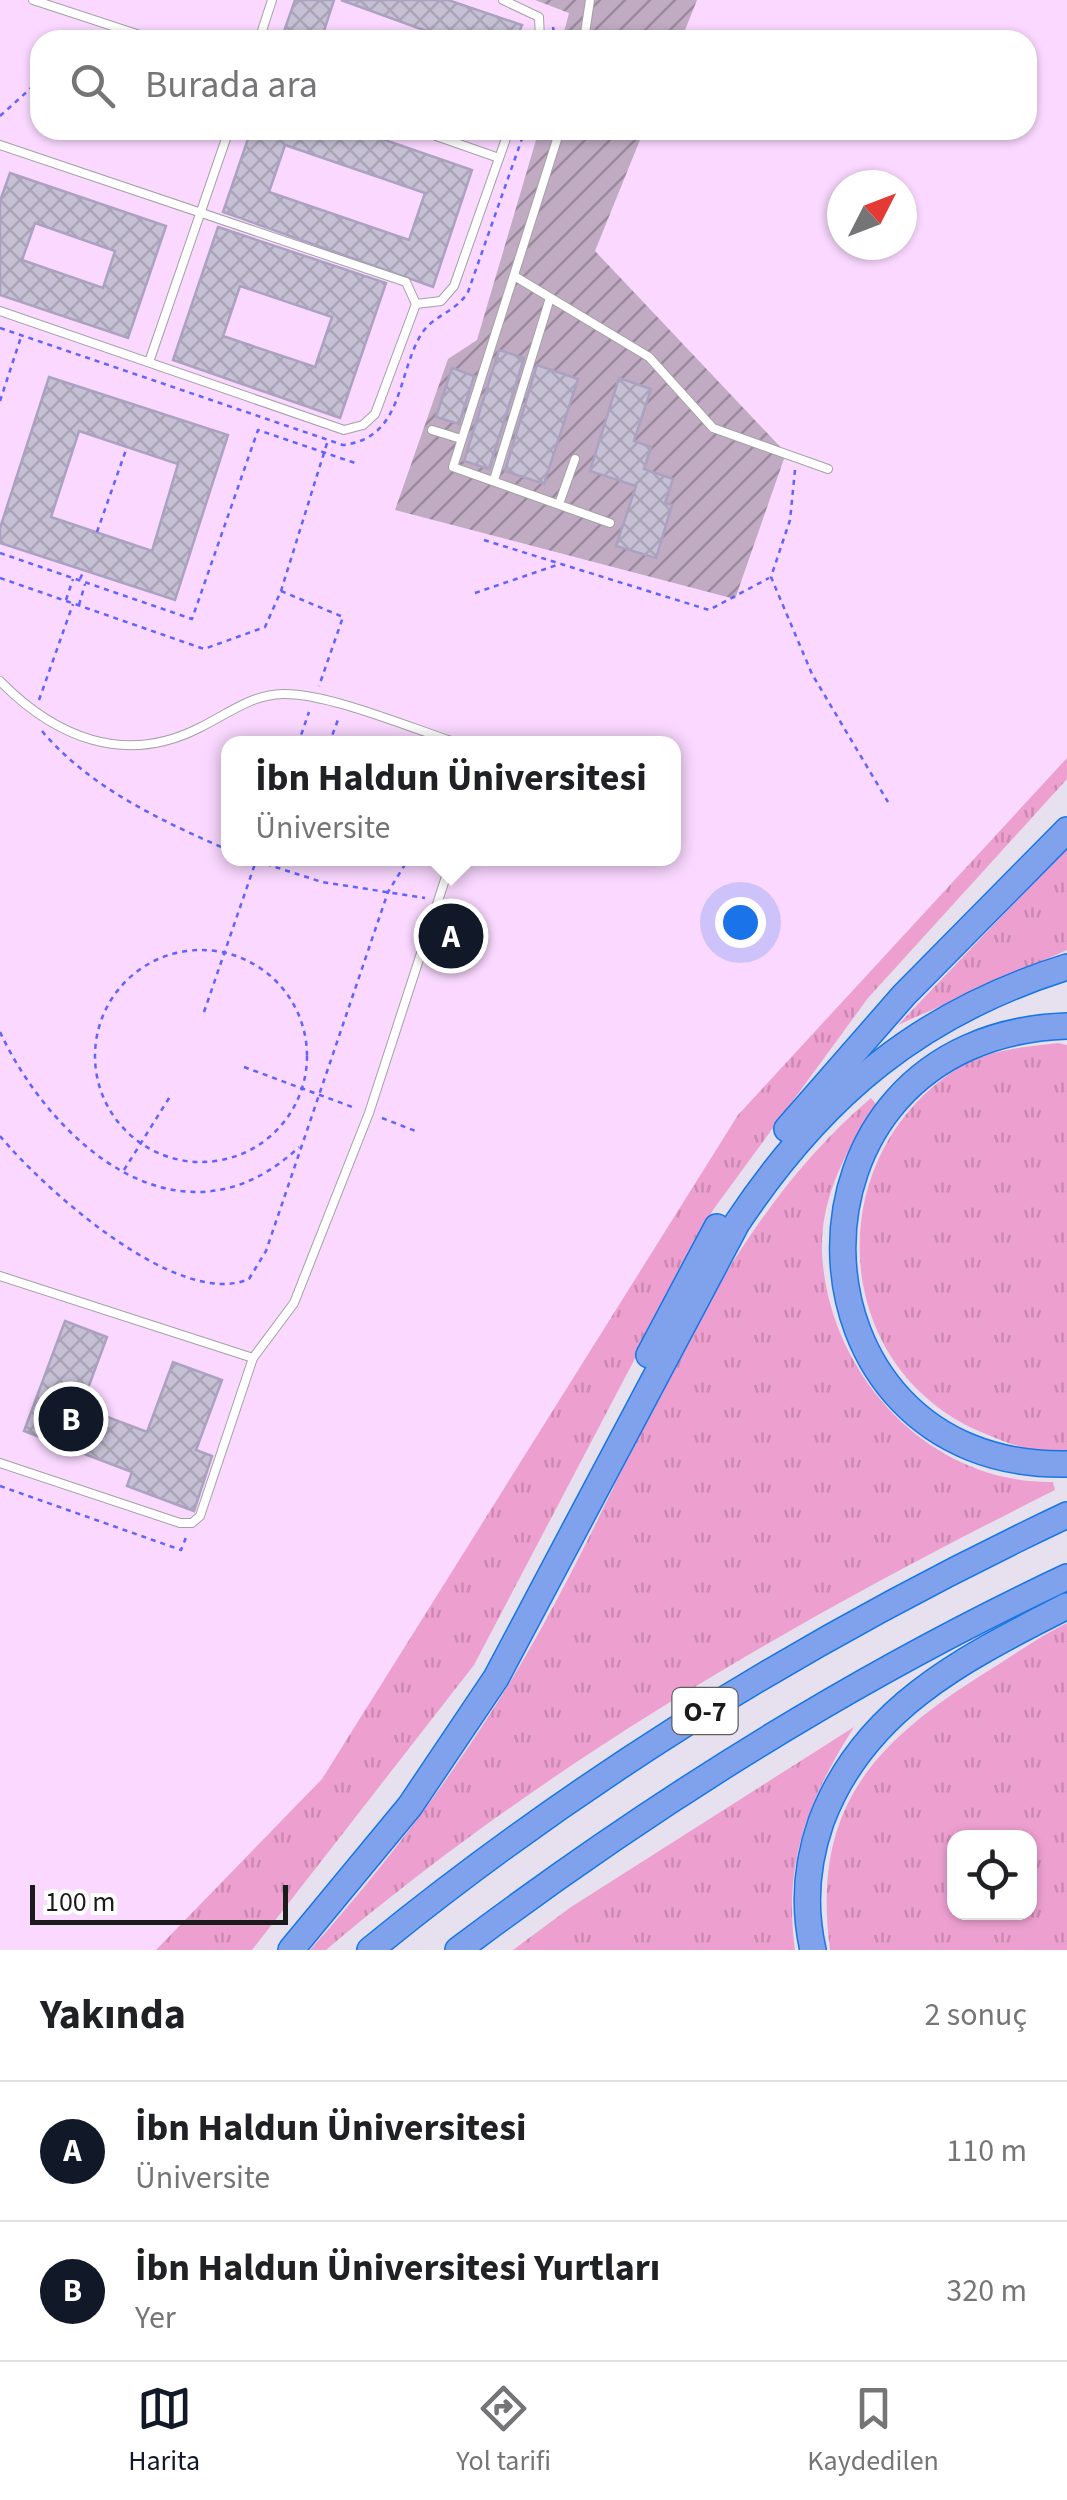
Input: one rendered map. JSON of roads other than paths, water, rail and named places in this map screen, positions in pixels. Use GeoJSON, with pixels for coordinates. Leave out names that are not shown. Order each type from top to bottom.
{"type":"FeatureCollection","features":[{"type":"Feature","properties":{"kind":"highway"},"geometry":{"type":"LineString","coordinates":[[524,1628],[665,1322],[728,1210],[842,1062],[1067,830]]}},
{"type":"Feature","properties":{"kind":"highway"},"geometry":{"type":"LineString","coordinates":[[290,1950],[410,1806],[454,1744],[524,1628],[737,1223],[782,1160],[850,1086],[924,1030],[989,994],[1067,967]]}},
{"type":"Feature","properties":{"kind":"highway"},"geometry":{"type":"LineString","coordinates":[[1067,1026],[1021,1030],[972,1044],[925,1072],[905,1091],[864,1146],[848,1188],[840,1248],[850,1310],[862,1342],[903,1402],[933,1427],[968,1446],[1036,1464],[1067,1464]]}},
{"type":"Feature","properties":{"kind":"highway","name":"O-7"},"geometry":{"type":"LineString","coordinates":[[370,1950],[531,1827],[726,1698],[906,1597],[1067,1516]]}},
{"type":"Feature","properties":{"kind":"highway","name":"O-7"},"geometry":{"type":"LineString","coordinates":[[458,1950],[532,1895],[750,1750],[912,1657],[1067,1578]]}},
{"type":"Feature","properties":{"kind":"highway"},"geometry":{"type":"LineString","coordinates":[[813,1950],[806,1904],[808,1869],[828,1802],[850,1762],[896,1710],[930,1682],[1067,1606]]}},
{"type":"Feature","properties":{"kind":"lane"},"geometry":{"type":"LineString","coordinates":[[32,0],[124,30]]}},
{"type":"Feature","properties":{"kind":"lane"},"geometry":{"type":"LineString","coordinates":[[72,13],[77,0]]}},
{"type":"Feature","properties":{"kind":"lane"},"geometry":{"type":"LineString","coordinates":[[262,30],[272,0]]}},
{"type":"Feature","properties":{"kind":"lane"},"geometry":{"type":"LineString","coordinates":[[504,0],[539,17],[540,30]]}},
{"type":"Feature","properties":{"kind":"lane"},"geometry":{"type":"LineString","coordinates":[[586,30],[590,0]]}},
{"type":"Feature","properties":{"kind":"lane"},"geometry":{"type":"LineString","coordinates":[[149,362],[226,140]]}},
{"type":"Feature","properties":{"kind":"lane"},"geometry":{"type":"LineString","coordinates":[[448,140],[499,158]]}},
{"type":"Feature","properties":{"kind":"lane"},"geometry":{"type":"LineString","coordinates":[[416,304],[441,301],[454,286],[505,140]]}},
{"type":"Feature","properties":{"kind":"lane"},"geometry":{"type":"LineString","coordinates":[[557,140],[453,467],[610,523]]}},
{"type":"Feature","properties":{"kind":"lane"},"geometry":{"type":"LineString","coordinates":[[0,145],[406,282],[416,304],[376,414],[344,430],[0,311]]}},
{"type":"Feature","properties":{"kind":"lane"},"geometry":{"type":"LineString","coordinates":[[516,277],[649,358],[711,427],[828,469]]}},
{"type":"Feature","properties":{"kind":"lane"},"geometry":{"type":"LineString","coordinates":[[494,480],[550,298]]}},
{"type":"Feature","properties":{"kind":"lane"},"geometry":{"type":"LineString","coordinates":[[432,430],[461,438]]}},
{"type":"Feature","properties":{"kind":"lane"},"geometry":{"type":"LineString","coordinates":[[559,504],[575,459]]}},
{"type":"Feature","properties":{"kind":"lane"},"geometry":{"type":"LineString","coordinates":[[0,681],[35,712],[68,733],[98,744],[149,745],[190,732],[241,704],[268,695],[314,698],[434,736]]}},
{"type":"Feature","properties":{"kind":"lane"},"geometry":{"type":"LineString","coordinates":[[0,1463],[180,1523],[192,1523],[200,1516],[253,1358],[294,1302],[370,1114],[449,866]]}},
{"type":"Feature","properties":{"kind":"lane"},"geometry":{"type":"LineString","coordinates":[[0,1276],[253,1358]]}},
{"type":"Feature","properties":{"kind":"place","name":"İbn Haldun Üniversitesi"},"geometry":{"type":"Point","coordinates":[451,936]}},
{"type":"Feature","properties":{"kind":"place","name":"İbn Haldun Üniversitesi Yurtları"},"geometry":{"type":"Point","coordinates":[71,1419]}}]}
